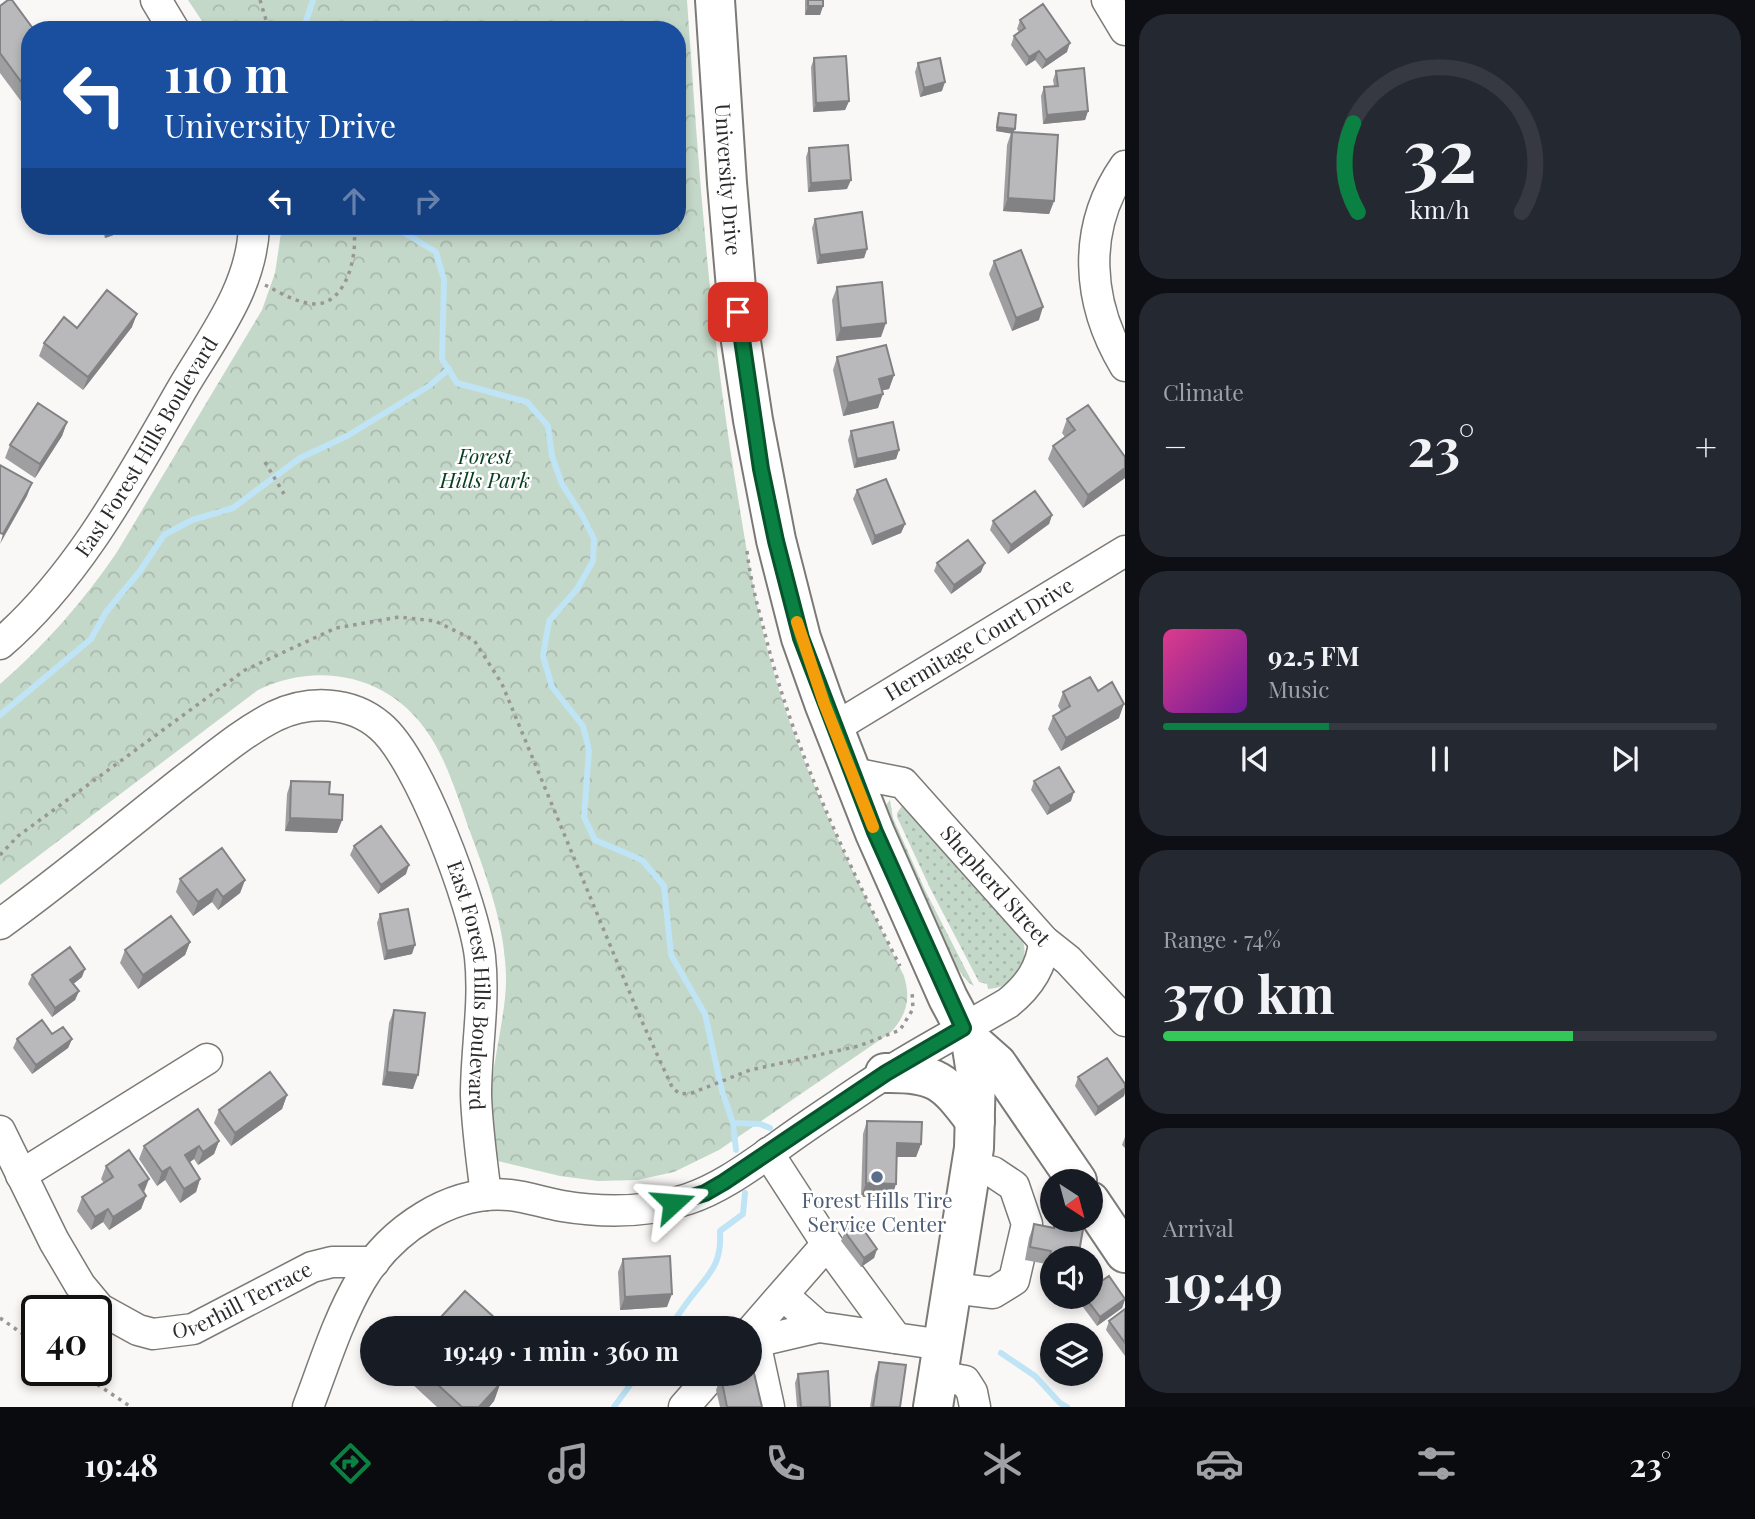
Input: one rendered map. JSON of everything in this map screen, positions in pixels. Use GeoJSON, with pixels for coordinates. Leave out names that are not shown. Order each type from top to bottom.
{"type":"FeatureCollection","features":[{"type":"Feature","properties":{"kind":"main road","name":"University Drive"},"geometry":{"type":"LineString","coordinates":[[715,0],[740,335],[752,420],[776,541],[798,626],[834,728],[875,832],[967,1035],[976,1073],[971,1167],[938,1376]]}},
{"type":"Feature","properties":{"kind":"main road"},"geometry":{"type":"LineString","coordinates":[[967,1035],[997,1064],[1069,1169]]}},
{"type":"Feature","properties":{"kind":"main road"},"geometry":{"type":"LineString","coordinates":[[886,1073],[917,1073],[939,1082],[957,1096],[975,1121]]}},
{"type":"Feature","properties":{"kind":"main road"},"geometry":{"type":"LineString","coordinates":[[1103,1220],[1125,1253]]}},
{"type":"Feature","properties":{"kind":"street"},"geometry":{"type":"LineString","coordinates":[[156,0],[169,21]]}},
{"type":"Feature","properties":{"kind":"street"},"geometry":{"type":"LineString","coordinates":[[1107,0],[1125,30]]}},
{"type":"Feature","properties":{"kind":"street"},"geometry":{"type":"LineString","coordinates":[[1125,166],[1108,195],[1100,220],[1093,276],[1097,304],[1107,332],[1125,366]]}},
{"type":"Feature","properties":{"kind":"street","name":"East Forest Hills Boulevard"},"geometry":{"type":"LineString","coordinates":[[0,645],[43,602],[87,545],[232,307],[244,276],[252,235]]}},
{"type":"Feature","properties":{"kind":"street","name":"Hermitage Court Drive"},"geometry":{"type":"LineString","coordinates":[[834,728],[1125,551]]}},
{"type":"Feature","properties":{"kind":"street","name":"East Forest Hills Boulevard"},"geometry":{"type":"LineString","coordinates":[[0,923],[228,747],[275,717],[314,705],[349,709],[364,715],[391,735],[411,768],[444,838],[472,917],[482,978],[477,1096],[478,1134],[486,1195]]}},
{"type":"Feature","properties":{"kind":"street","name":"Shepherd Street"},"geometry":{"type":"LineString","coordinates":[[853,773],[903,783],[1044,942],[1069,960],[1125,1021]]}},
{"type":"Feature","properties":{"kind":"street"},"geometry":{"type":"LineString","coordinates":[[308,1407],[360,1282],[374,1262],[405,1231],[428,1215],[454,1202],[486,1195],[510,1195],[601,1211],[653,1208],[705,1193],[886,1073],[967,1035],[1020,994],[1037,970],[1043,956],[1044,942]]}},
{"type":"Feature","properties":{"kind":"street"},"geometry":{"type":"LineString","coordinates":[[21,1175],[207,1059]]}},
{"type":"Feature","properties":{"kind":"street","name":"Overhill Terrace"},"geometry":{"type":"LineString","coordinates":[[0,1131],[54,1241],[80,1285],[100,1309],[138,1330],[153,1334],[193,1329],[312,1267],[332,1262],[374,1262]]}},
{"type":"Feature","properties":{"kind":"street"},"geometry":{"type":"LineString","coordinates":[[768,1153],[827,1244],[896,1338],[938,1376],[965,1381],[972,1392],[975,1407]]}},
{"type":"Feature","properties":{"kind":"street"},"geometry":{"type":"LineString","coordinates":[[952,1289],[993,1293],[1014,1280],[1027,1224],[1014,1186],[993,1172],[971,1167]]}},
{"type":"Feature","properties":{"kind":"street"},"geometry":{"type":"LineString","coordinates":[[762,1324],[827,1244]]}},
{"type":"Feature","properties":{"kind":"street"},"geometry":{"type":"LineString","coordinates":[[783,1295],[820,1327]]}},
{"type":"Feature","properties":{"kind":"street"},"geometry":{"type":"LineString","coordinates":[[762,1336],[820,1327],[896,1338]]}},
{"type":"Feature","properties":{"kind":"street"},"geometry":{"type":"LineString","coordinates":[[762,1379],[769,1407]]}},
{"type":"Feature","properties":{"kind":"street"},"geometry":{"type":"LineString","coordinates":[[684,1407],[702,1386]]}},
{"type":"Feature","properties":{"kind":"path"},"geometry":{"type":"LineString","coordinates":[[260,0],[266,21]]}},
{"type":"Feature","properties":{"kind":"path"},"geometry":{"type":"LineString","coordinates":[[244,276],[303,303],[320,304],[329,301],[337,294],[353,264],[353,235]]}},
{"type":"Feature","properties":{"kind":"path"},"geometry":{"type":"LineString","coordinates":[[265,462],[284,494]]}},
{"type":"Feature","properties":{"kind":"path"},"geometry":{"type":"LineString","coordinates":[[700,1089],[750,1070]]}},
{"type":"Feature","properties":{"kind":"path"},"geometry":{"type":"LineString","coordinates":[[0,1318],[21,1333]]}},
{"type":"Feature","properties":{"kind":"path"},"geometry":{"type":"LineString","coordinates":[[100,1386],[131,1407]]}},
{"type":"Feature","properties":{"kind":"green space","name":"Forest Hills Park"},"geometry":{"type":"Polygon","coordinates":[[[188,0],[687,0],[711,300],[735,479],[757,605],[776,680],[802,756],[834,831],[904,976],[907,999],[904,1013],[890,1033],[719,1150],[674,1172],[637,1180],[598,1181],[560,1176],[498,1161],[491,1142],[490,1096],[506,977],[494,902],[457,793],[430,736],[396,699],[375,687],[353,679],[306,676],[258,690],[0,885],[0,684],[63,622],[117,552],[262,310],[275,273],[281,235],[686,235],[686,21],[202,21],[188,0]]]}},
{"type":"Feature","properties":{"kind":"green space"},"geometry":{"type":"Polygon","coordinates":[[[890,800],[893,818],[925,890],[974,986],[963,976],[951,958],[924,905],[883,809],[890,800]]]}},
{"type":"Feature","properties":{"kind":"green space"},"geometry":{"type":"Polygon","coordinates":[[[904,803],[1022,938],[1022,965],[1013,979],[1006,984],[988,989],[987,984],[979,982],[897,817],[904,803]]]}},
{"type":"Feature","properties":{"kind":"building"},"geometry":{"type":"Polygon","coordinates":[[[12,0],[27,21],[21,21],[21,82],[0,53],[0,6],[12,0]]]}},
{"type":"Feature","properties":{"kind":"building"},"geometry":{"type":"Polygon","coordinates":[[[808,0],[823,0],[823,6],[808,6],[808,0]]]}},
{"type":"Feature","properties":{"kind":"building"},"geometry":{"type":"Polygon","coordinates":[[[1043,4],[1070,43],[1046,60],[1039,51],[1029,57],[1014,36],[1025,28],[1020,20],[1043,4]]]}},
{"type":"Feature","properties":{"kind":"building"},"geometry":{"type":"Polygon","coordinates":[[[846,56],[849,101],[816,103],[814,58],[846,56]]]}},
{"type":"Feature","properties":{"kind":"building"},"geometry":{"type":"Polygon","coordinates":[[[940,58],[945,82],[924,88],[918,63],[940,58]]]}},
{"type":"Feature","properties":{"kind":"building"},"geometry":{"type":"Polygon","coordinates":[[[1084,68],[1088,111],[1047,115],[1044,87],[1058,86],[1056,71],[1084,68]]]}},
{"type":"Feature","properties":{"kind":"building"},"geometry":{"type":"Polygon","coordinates":[[[999,113],[1016,115],[1015,129],[997,127],[999,113]]]}},
{"type":"Feature","properties":{"kind":"building"},"geometry":{"type":"Polygon","coordinates":[[[1012,132],[1058,135],[1054,201],[1008,198],[1012,132]]]}},
{"type":"Feature","properties":{"kind":"building"},"geometry":{"type":"Polygon","coordinates":[[[848,145],[851,180],[811,183],[809,148],[848,145]]]}},
{"type":"Feature","properties":{"kind":"building"},"geometry":{"type":"Polygon","coordinates":[[[862,212],[867,249],[820,255],[815,219],[862,212]]]}},
{"type":"Feature","properties":{"kind":"building"},"geometry":{"type":"Polygon","coordinates":[[[1021,250],[1043,307],[1016,318],[994,261],[1021,250]]]}},
{"type":"Feature","properties":{"kind":"building"},"geometry":{"type":"Polygon","coordinates":[[[882,282],[886,323],[841,328],[837,287],[882,282]]]}},
{"type":"Feature","properties":{"kind":"building"},"geometry":{"type":"Polygon","coordinates":[[[107,290],[137,314],[88,377],[44,343],[64,317],[77,328],[107,290]]]}},
{"type":"Feature","properties":{"kind":"building"},"geometry":{"type":"Polygon","coordinates":[[[886,345],[894,375],[879,379],[883,394],[848,403],[837,357],[886,345]]]}},
{"type":"Feature","properties":{"kind":"building"},"geometry":{"type":"Polygon","coordinates":[[[38,403],[67,422],[40,464],[10,445],[38,403]]]}},
{"type":"Feature","properties":{"kind":"building"},"geometry":{"type":"Polygon","coordinates":[[[1088,405],[1125,457],[1125,468],[1088,495],[1053,446],[1075,430],[1067,419],[1088,405]]]}},
{"type":"Feature","properties":{"kind":"building"},"geometry":{"type":"Polygon","coordinates":[[[893,422],[899,450],[857,459],[851,431],[893,422]]]}},
{"type":"Feature","properties":{"kind":"building"},"geometry":{"type":"Polygon","coordinates":[[[0,465],[32,483],[3,534],[0,533],[0,465]]]}},
{"type":"Feature","properties":{"kind":"building"},"geometry":{"type":"Polygon","coordinates":[[[886,479],[905,524],[875,536],[857,490],[886,479]]]}},
{"type":"Feature","properties":{"kind":"building"},"geometry":{"type":"Polygon","coordinates":[[[1035,491],[1052,515],[1011,545],[993,521],[1035,491]]]}},
{"type":"Feature","properties":{"kind":"building"},"geometry":{"type":"Polygon","coordinates":[[[968,540],[985,563],[954,585],[937,563],[968,540]]]}},
{"type":"Feature","properties":{"kind":"building"},"geometry":{"type":"Polygon","coordinates":[[[1090,677],[1098,691],[1112,682],[1124,704],[1066,738],[1053,716],[1070,706],[1063,692],[1090,677]]]}},
{"type":"Feature","properties":{"kind":"building"},"geometry":{"type":"Polygon","coordinates":[[[1059,767],[1074,792],[1050,806],[1034,781],[1059,767]]]}},
{"type":"Feature","properties":{"kind":"building"},"geometry":{"type":"Polygon","coordinates":[[[291,781],[330,782],[329,794],[343,795],[342,820],[290,818],[291,781]]]}},
{"type":"Feature","properties":{"kind":"building"},"geometry":{"type":"Polygon","coordinates":[[[381,826],[409,865],[381,885],[354,846],[381,826]]]}},
{"type":"Feature","properties":{"kind":"building"},"geometry":{"type":"Polygon","coordinates":[[[222,848],[245,880],[223,897],[217,889],[198,902],[180,879],[222,848]]]}},
{"type":"Feature","properties":{"kind":"building"},"geometry":{"type":"Polygon","coordinates":[[[408,909],[415,945],[387,951],[380,914],[408,909]]]}},
{"type":"Feature","properties":{"kind":"building"},"geometry":{"type":"Polygon","coordinates":[[[171,916],[190,942],[143,975],[125,950],[171,916]]]}},
{"type":"Feature","properties":{"kind":"building"},"geometry":{"type":"Polygon","coordinates":[[[70,947],[85,969],[70,980],[79,991],[55,1008],[32,975],[70,947]]]}},
{"type":"Feature","properties":{"kind":"building"},"geometry":{"type":"Polygon","coordinates":[[[394,1010],[425,1013],[418,1075],[387,1072],[394,1010]]]}},
{"type":"Feature","properties":{"kind":"building"},"geometry":{"type":"Polygon","coordinates":[[[42,1020],[52,1034],[63,1027],[72,1039],[36,1065],[17,1039],[42,1020]]]}},
{"type":"Feature","properties":{"kind":"building"},"geometry":{"type":"Polygon","coordinates":[[[1107,1058],[1125,1088],[1098,1107],[1078,1077],[1107,1058]]]}},
{"type":"Feature","properties":{"kind":"building"},"geometry":{"type":"Polygon","coordinates":[[[270,1072],[287,1095],[235,1133],[219,1110],[270,1072]]]}},
{"type":"Feature","properties":{"kind":"building"},"geometry":{"type":"Polygon","coordinates":[[[198,1109],[219,1141],[203,1152],[199,1146],[185,1155],[200,1179],[184,1189],[170,1167],[162,1172],[144,1146],[198,1109]]]}},
{"type":"Feature","properties":{"kind":"building","name":"Forest Hills Tire Service Center"},"geometry":{"type":"Polygon","coordinates":[[[867,1121],[922,1122],[921,1144],[897,1143],[896,1184],[866,1183],[867,1121]]]}},
{"type":"Feature","properties":{"kind":"building"},"geometry":{"type":"Polygon","coordinates":[[[129,1150],[149,1179],[139,1185],[146,1196],[113,1217],[108,1209],[95,1217],[82,1197],[113,1177],[106,1166],[129,1150]]]}},
{"type":"Feature","properties":{"kind":"building"},"geometry":{"type":"Polygon","coordinates":[[[858,1222],[877,1249],[864,1258],[845,1232],[858,1222]]]}},
{"type":"Feature","properties":{"kind":"building"},"geometry":{"type":"Polygon","coordinates":[[[1034,1224],[1040,1225],[1040,1232],[1082,1232],[1080,1246],[1040,1246],[1040,1249],[1030,1247],[1034,1224]]]}},
{"type":"Feature","properties":{"kind":"building"},"geometry":{"type":"Polygon","coordinates":[[[670,1256],[672,1294],[625,1297],[623,1259],[670,1256]]]}},
{"type":"Feature","properties":{"kind":"building"},"geometry":{"type":"Polygon","coordinates":[[[1109,1276],[1125,1299],[1100,1317],[1094,1309],[1103,1309],[1103,1280],[1109,1276]]]}},
{"type":"Feature","properties":{"kind":"building"},"geometry":{"type":"Polygon","coordinates":[[[465,1291],[493,1316],[442,1316],[465,1291]]]}},
{"type":"Feature","properties":{"kind":"building"},"geometry":{"type":"Polygon","coordinates":[[[1125,1309],[1125,1343],[1109,1321],[1125,1309]]]}},
{"type":"Feature","properties":{"kind":"building"},"geometry":{"type":"Polygon","coordinates":[[[879,1362],[906,1365],[900,1407],[873,1407],[879,1362]]]}},
{"type":"Feature","properties":{"kind":"building"},"geometry":{"type":"Polygon","coordinates":[[[828,1371],[830,1407],[801,1407],[798,1374],[828,1371]]]}},
{"type":"Feature","properties":{"kind":"building"},"geometry":{"type":"Polygon","coordinates":[[[439,1386],[498,1386],[479,1407],[462,1407],[439,1386]]]}},
{"type":"Feature","properties":{"kind":"building"},"geometry":{"type":"Polygon","coordinates":[[[723,1386],[757,1386],[762,1407],[727,1407],[723,1386]]]}},
{"type":"Feature","properties":{"kind":"waterway"},"geometry":{"type":"LineString","coordinates":[[306,21],[313,0]]}},
{"type":"Feature","properties":{"kind":"waterway"},"geometry":{"type":"LineString","coordinates":[[408,235],[436,252],[444,280],[442,359],[457,383],[527,402],[548,426],[552,456],[562,484],[594,539],[593,561],[577,589],[549,621],[543,656],[552,687],[583,726],[589,750],[584,817],[595,840],[642,860],[664,886],[671,955],[705,1014],[722,1091],[733,1123],[736,1150]]}},
{"type":"Feature","properties":{"kind":"waterway"},"geometry":{"type":"LineString","coordinates":[[0,715],[91,639],[106,612],[140,571],[164,535],[192,520],[233,508],[300,458],[347,436],[429,386],[449,369]]}},
{"type":"Feature","properties":{"kind":"waterway"},"geometry":{"type":"LineString","coordinates":[[733,1123],[760,1124],[770,1128]]}},
{"type":"Feature","properties":{"kind":"waterway"},"geometry":{"type":"LineString","coordinates":[[678,1316],[714,1266],[719,1251],[720,1231],[743,1214],[745,1193]]}},
{"type":"Feature","properties":{"kind":"waterway"},"geometry":{"type":"LineString","coordinates":[[1001,1353],[1035,1376],[1067,1407]]}},
{"type":"Feature","properties":{"kind":"waterway"},"geometry":{"type":"LineString","coordinates":[[614,1407],[629,1386]]}},
{"type":"Feature","properties":{"kind":"slow traffic"},"geometry":{"type":"LineString","coordinates":[[797,622],[824,703],[873,827]]}},
{"type":"Feature","properties":{"kind":"place","name":"Forest Hills Tire Service Center"},"geometry":{"type":"Point","coordinates":[877,1177]}},
{"type":"Feature","properties":{"kind":"route"},"geometry":{"type":"LineString","coordinates":[[673,1203],[705,1193],[724,1182],[886,1073],[963,1028],[875,832],[801,638],[761,469],[738,312]]}}]}
